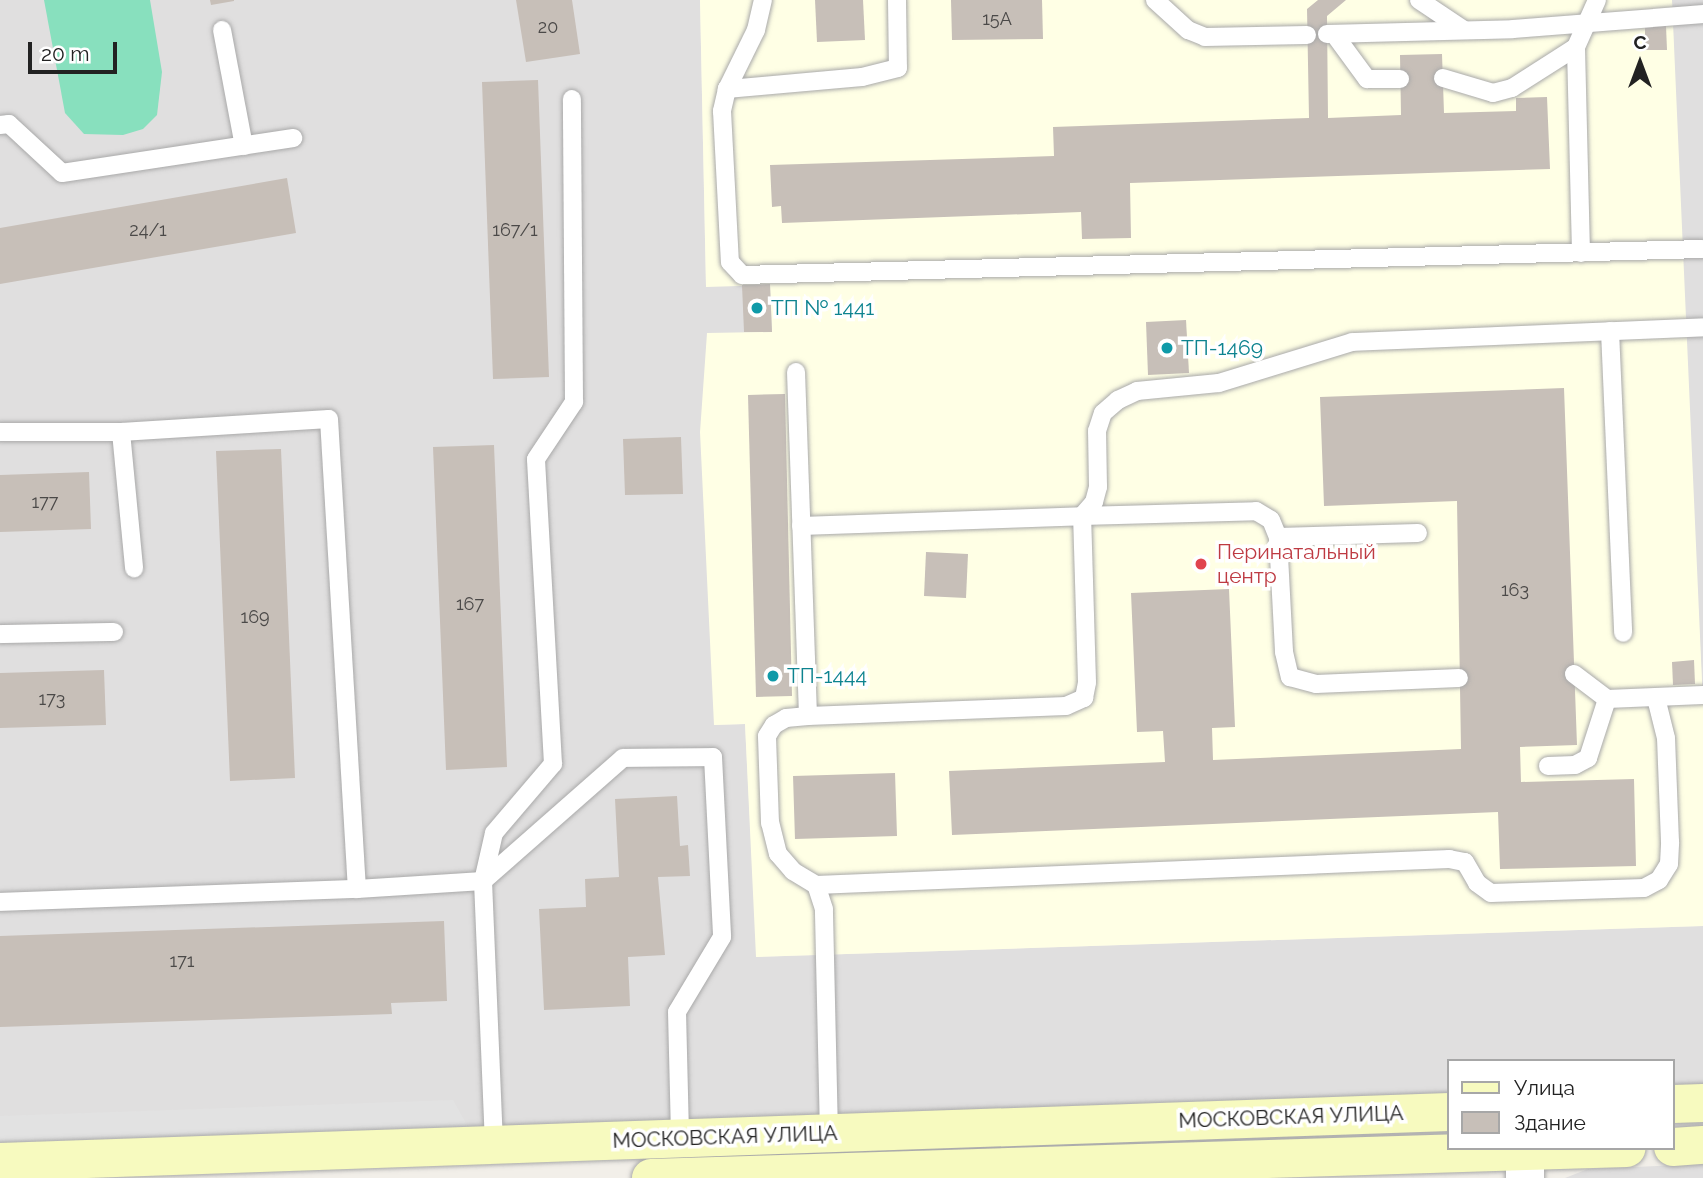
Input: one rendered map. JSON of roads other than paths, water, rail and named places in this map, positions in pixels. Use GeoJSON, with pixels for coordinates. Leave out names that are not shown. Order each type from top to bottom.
{"type":"FeatureCollection","features":[{"type":"Feature","properties":{"kind":"main road"},"geometry":{"type":"LineString","coordinates":[[1675,1104],[1703,1103]]}},
{"type":"Feature","properties":{"kind":"main road","name":"МОСКОВСКАЯ УЛИЦА"},"geometry":{"type":"LineString","coordinates":[[0,1162],[1448,1112]]}},
{"type":"Feature","properties":{"kind":"main road"},"geometry":{"type":"LineString","coordinates":[[1675,1147],[1703,1145]]}},
{"type":"Feature","properties":{"kind":"main road","name":"МОСКОВСКАЯ УЛИЦА"},"geometry":{"type":"LineString","coordinates":[[651,1178],[1525,1159],[1608,1150]]}},
{"type":"Feature","properties":{"kind":"lane"},"geometry":{"type":"LineString","coordinates":[[764,0],[756,30],[727,89],[722,111],[730,262],[742,275],[1703,249]]}},
{"type":"Feature","properties":{"kind":"lane"},"geometry":{"type":"LineString","coordinates":[[727,89],[862,77],[898,68],[897,0]]}},
{"type":"Feature","properties":{"kind":"lane"},"geometry":{"type":"LineString","coordinates":[[1155,0],[1188,30],[1205,37],[1307,35]]}},
{"type":"Feature","properties":{"kind":"lane"},"geometry":{"type":"LineString","coordinates":[[1419,0],[1464,30]]}},
{"type":"Feature","properties":{"kind":"lane"},"geometry":{"type":"LineString","coordinates":[[1581,253],[1576,47],[1597,0]]}},
{"type":"Feature","properties":{"kind":"lane"},"geometry":{"type":"LineString","coordinates":[[1401,79],[1367,79],[1330,34],[1464,30],[1588,22],[1655,8],[1703,14]]}},
{"type":"Feature","properties":{"kind":"lane"},"geometry":{"type":"LineString","coordinates":[[222,30],[244,146]]}},
{"type":"Feature","properties":{"kind":"lane"},"geometry":{"type":"LineString","coordinates":[[1443,78],[1493,93],[1512,88],[1576,47]]}},
{"type":"Feature","properties":{"kind":"lane"},"geometry":{"type":"LineString","coordinates":[[494,1144],[483,881],[494,833],[553,764],[536,459],[574,402],[572,99]]}},
{"type":"Feature","properties":{"kind":"lane"},"geometry":{"type":"LineString","coordinates":[[0,125],[9,124],[62,173],[293,138]]}},
{"type":"Feature","properties":{"kind":"lane"},"geometry":{"type":"LineString","coordinates":[[1656,698],[1666,738],[1669,864],[1659,880],[1644,888],[1491,893],[1477,883],[1465,862],[1450,859],[816,885],[793,871],[778,854],[770,823],[767,736],[774,725],[786,718],[1066,706],[1084,698],[1087,682],[1082,516],[1094,502],[1098,486],[1097,431],[1103,413],[1137,391],[1219,383],[1352,342],[1703,327]]}},
{"type":"Feature","properties":{"kind":"lane"},"geometry":{"type":"LineString","coordinates":[[1610,331],[1623,634]]}},
{"type":"Feature","properties":{"kind":"lane"},"geometry":{"type":"LineString","coordinates":[[796,372],[808,716]]}},
{"type":"Feature","properties":{"kind":"lane"},"geometry":{"type":"LineString","coordinates":[[0,432],[121,432],[329,419],[357,889]]}},
{"type":"Feature","properties":{"kind":"lane"},"geometry":{"type":"LineString","coordinates":[[121,432],[134,568]]}},
{"type":"Feature","properties":{"kind":"lane"},"geometry":{"type":"LineString","coordinates":[[802,526],[1256,511],[1271,520],[1278,537],[1284,652],[1290,677],[1316,684],[1459,678]]}},
{"type":"Feature","properties":{"kind":"lane"},"geometry":{"type":"LineString","coordinates":[[1278,537],[1418,533]]}},
{"type":"Feature","properties":{"kind":"lane"},"geometry":{"type":"LineString","coordinates":[[0,634],[114,632]]}},
{"type":"Feature","properties":{"kind":"lane"},"geometry":{"type":"LineString","coordinates":[[1574,674],[1607,699],[1703,695]]}},
{"type":"Feature","properties":{"kind":"lane"},"geometry":{"type":"LineString","coordinates":[[1548,766],[1575,765],[1588,758],[1607,699]]}},
{"type":"Feature","properties":{"kind":"lane"},"geometry":{"type":"LineString","coordinates":[[0,902],[357,889],[483,881],[623,758],[713,757],[722,937],[677,1012],[680,1138]]}},
{"type":"Feature","properties":{"kind":"lane"},"geometry":{"type":"LineString","coordinates":[[816,885],[824,909],[829,1134]]}},
{"type":"Feature","properties":{"kind":"place","name":"ТП № 1441"},"geometry":{"type":"Point","coordinates":[757,308]}},
{"type":"Feature","properties":{"kind":"place","name":"ТП-1469"},"geometry":{"type":"Point","coordinates":[1167,348]}},
{"type":"Feature","properties":{"kind":"place","name":"Перинатальный центр"},"geometry":{"type":"Point","coordinates":[1201,564]}},
{"type":"Feature","properties":{"kind":"place","name":"ТП-1444"},"geometry":{"type":"Point","coordinates":[773,676]}}]}
